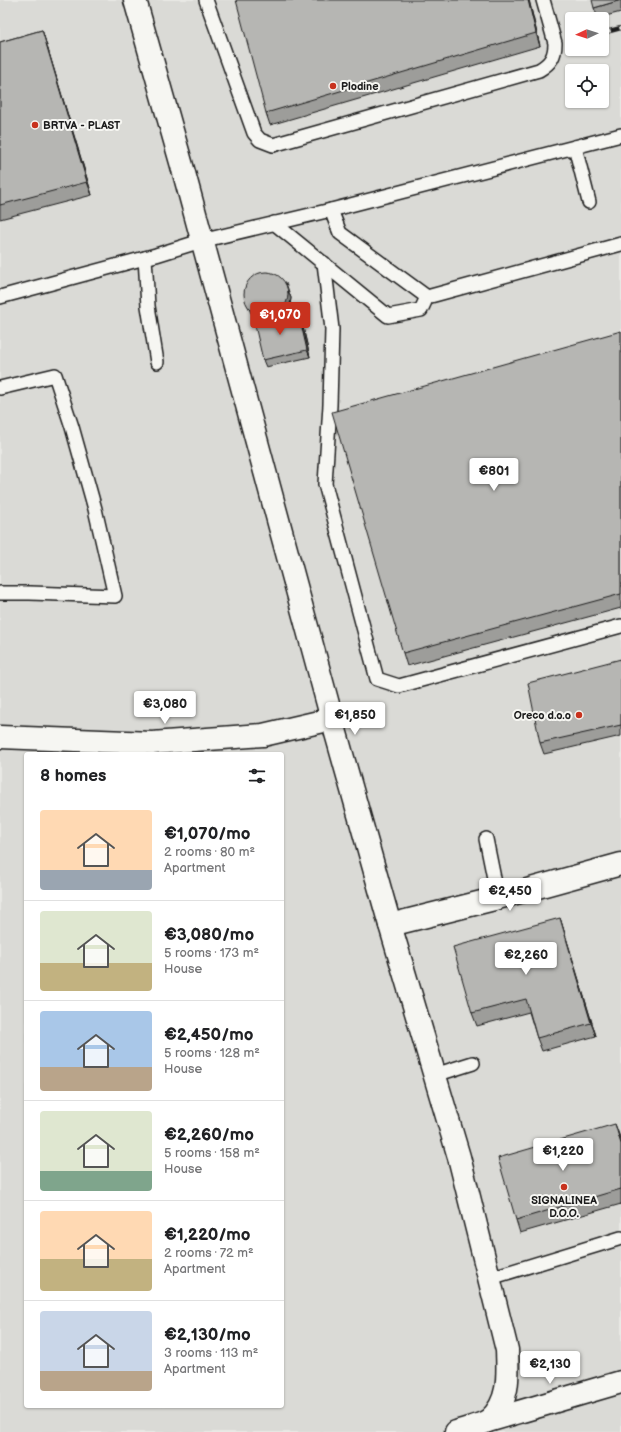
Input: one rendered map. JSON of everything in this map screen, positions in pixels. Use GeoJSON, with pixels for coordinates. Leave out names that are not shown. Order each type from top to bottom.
{"type":"FeatureCollection","features":[{"type":"Feature","properties":{"kind":"street"},"geometry":{"type":"LineString","coordinates":[[135,0],[332,719],[390,925],[459,1157],[490,1278],[507,1350],[509,1378],[502,1404],[488,1421]]}},
{"type":"Feature","properties":{"kind":"street"},"geometry":{"type":"LineString","coordinates":[[0,737],[152,743],[263,735],[332,719]]}},
{"type":"Feature","properties":{"kind":"street"},"geometry":{"type":"LineString","coordinates":[[390,925],[498,898],[621,864]]}},
{"type":"Feature","properties":{"kind":"street"},"geometry":{"type":"LineString","coordinates":[[456,1432],[488,1421],[621,1382]]}},
{"type":"Feature","properties":{"kind":"lane"},"geometry":{"type":"LineString","coordinates":[[206,0],[254,133],[260,140],[273,145],[539,70],[550,62],[555,50],[555,43],[543,0]]}},
{"type":"Feature","properties":{"kind":"lane"},"geometry":{"type":"LineString","coordinates":[[0,297],[145,258],[201,241],[331,210],[621,135]]}},
{"type":"Feature","properties":{"kind":"lane"},"geometry":{"type":"LineString","coordinates":[[575,147],[589,202]]}},
{"type":"Feature","properties":{"kind":"lane"},"geometry":{"type":"LineString","coordinates":[[331,210],[340,233],[427,297]]}},
{"type":"Feature","properties":{"kind":"lane"},"geometry":{"type":"LineString","coordinates":[[274,223],[388,316],[421,310],[427,297],[621,244]]}},
{"type":"Feature","properties":{"kind":"lane"},"geometry":{"type":"LineString","coordinates":[[145,258],[148,306],[157,362]]}},
{"type":"Feature","properties":{"kind":"lane"},"geometry":{"type":"LineString","coordinates":[[324,263],[332,330],[326,484],[377,679],[399,686],[621,626]]}},
{"type":"Feature","properties":{"kind":"lane"},"geometry":{"type":"LineString","coordinates":[[0,388],[55,375],[72,427],[95,509],[115,596],[0,593]]}},
{"type":"Feature","properties":{"kind":"lane"},"geometry":{"type":"LineString","coordinates":[[486,838],[498,898]]}},
{"type":"Feature","properties":{"kind":"lane"},"geometry":{"type":"LineString","coordinates":[[435,1075],[473,1063]]}},
{"type":"Feature","properties":{"kind":"lane"},"geometry":{"type":"LineString","coordinates":[[490,1278],[621,1238]]}},
{"type":"Feature","properties":{"kind":"shaded area"},"geometry":{"type":"Polygon","coordinates":[[[0,0],[621,0],[621,1432],[0,1432],[0,0]]]}},
{"type":"Feature","properties":{"kind":"building","name":"Plodine"},"geometry":{"type":"Polygon","coordinates":[[[236,0],[528,0],[536,33],[266,113],[236,0]]]}},
{"type":"Feature","properties":{"kind":"building"},"geometry":{"type":"Polygon","coordinates":[[[592,0],[621,0],[594,8],[592,0]]]}},
{"type":"Feature","properties":{"kind":"building","name":"BRTVA - PLAST"},"geometry":{"type":"Polygon","coordinates":[[[42,30],[87,182],[0,205],[0,42],[42,30]]]}},
{"type":"Feature","properties":{"kind":"building"},"geometry":{"type":"Polygon","coordinates":[[[266,272],[278,276],[284,282],[288,294],[284,306],[278,312],[266,316],[254,312],[248,306],[244,294],[248,282],[254,276],[266,272]]]}},
{"type":"Feature","properties":{"kind":"building"},"geometry":{"type":"Polygon","coordinates":[[[298,311],[307,350],[263,360],[254,321],[298,311]]]}},
{"type":"Feature","properties":{"kind":"building"},"geometry":{"type":"Polygon","coordinates":[[[621,331],[621,594],[403,653],[332,412],[621,331]]]}},
{"type":"Feature","properties":{"kind":"building","name":"Oreco d.o.o"},"geometry":{"type":"Polygon","coordinates":[[[621,659],[621,725],[540,743],[528,683],[621,659]]]}},
{"type":"Feature","properties":{"kind":"building"},"geometry":{"type":"Polygon","coordinates":[[[560,918],[591,1023],[537,1038],[526,999],[472,1013],[453,947],[560,918]]]}},
{"type":"Feature","properties":{"kind":"building","name":"SIGNALINEA D.O.O."},"geometry":{"type":"Polygon","coordinates":[[[615,1124],[621,1144],[621,1189],[516,1220],[498,1158],[615,1124]]]}},
{"type":"Feature","properties":{"kind":"railway"},"geometry":{"type":"LineString","coordinates":[[609,31],[621,28]]}},
{"type":"Feature","properties":{"kind":"place","name":"Plodine"},"geometry":{"type":"Point","coordinates":[333,86]}},
{"type":"Feature","properties":{"kind":"place","name":"BRTVA - PLAST"},"geometry":{"type":"Point","coordinates":[35,125]}},
{"type":"Feature","properties":{"kind":"place","name":"Oreco d.o.o"},"geometry":{"type":"Point","coordinates":[579,715]}},
{"type":"Feature","properties":{"kind":"place","name":"SIGNALINEA D.O.O."},"geometry":{"type":"Point","coordinates":[564,1187]}}]}
